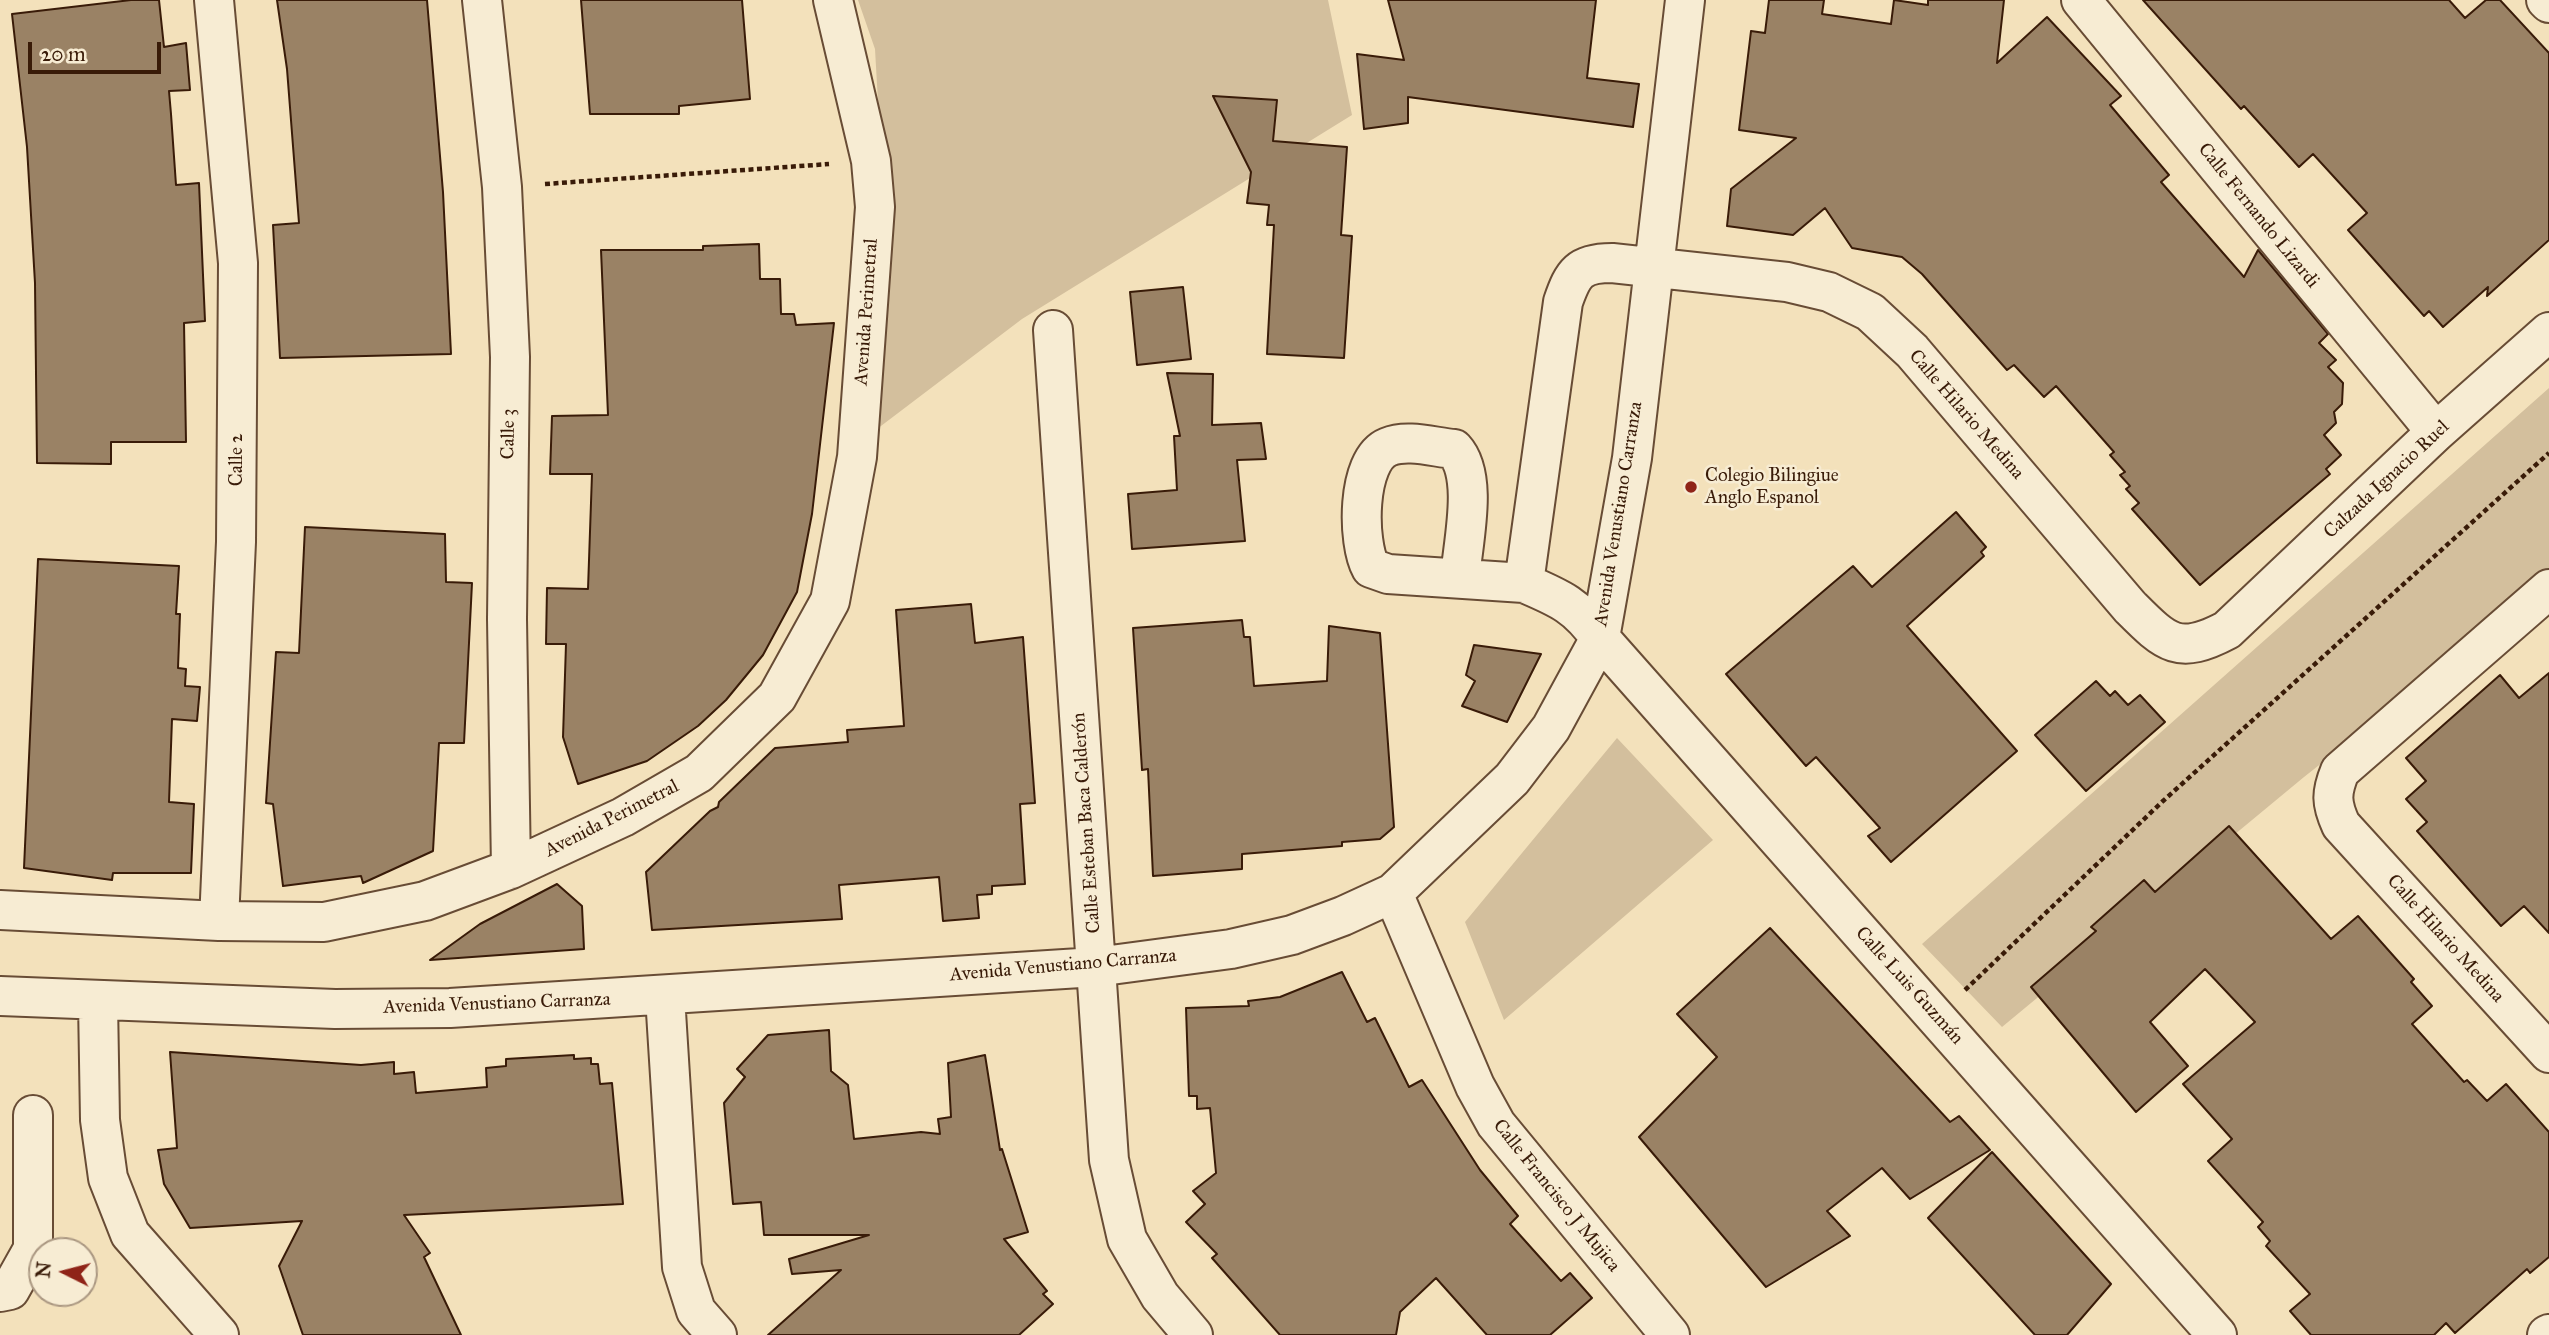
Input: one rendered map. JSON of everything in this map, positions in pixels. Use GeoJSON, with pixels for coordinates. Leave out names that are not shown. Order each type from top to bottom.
{"type":"FeatureCollection","features":[{"type":"Feature","properties":{"kind":"street","name":"Calle 2"},"geometry":{"type":"LineString","coordinates":[[214,0],[238,263],[236,542],[219,921]]}},
{"type":"Feature","properties":{"kind":"street","name":"Calle 3"},"geometry":{"type":"LineString","coordinates":[[482,0],[502,187],[509,357],[507,619],[511,869]]}},
{"type":"Feature","properties":{"kind":"street","name":"Avenida Perimetral"},"geometry":{"type":"LineString","coordinates":[[0,910],[219,921],[324,922],[425,901],[511,869],[623,817],[699,773],[777,697],[830,601],[857,457],[875,206],[871,161],[833,0]]}},
{"type":"Feature","properties":{"kind":"street","name":"Avenida Venustiano Carranza"},"geometry":{"type":"LineString","coordinates":[[0,996],[98,1002],[334,1009],[450,1008],[1096,967],[1231,949],[1292,935],[1343,916],[1393,892],[1512,779],[1551,728],[1600,638],[1632,458],[1652,265],[1685,0]]}},
{"type":"Feature","properties":{"kind":"street","name":"Calle Fernando Lizardi"},"geometry":{"type":"LineString","coordinates":[[2081,0],[2436,432]]}},
{"type":"Feature","properties":{"kind":"street","name":"Calle Hilario Medina"},"geometry":{"type":"LineString","coordinates":[[1524,583],[1563,302],[1571,278],[1591,263],[1652,265],[1787,282],[1829,292],[1870,313],[1912,351],[2130,607],[2157,633],[2179,644],[2202,643],[2227,630]]}},
{"type":"Feature","properties":{"kind":"street","name":"Calle Esteban Baca Calderón"},"geometry":{"type":"LineString","coordinates":[[1053,330],[1110,1160],[1126,1239],[1160,1296],[1193,1335]]}},
{"type":"Feature","properties":{"kind":"street","name":"Calzada Ignacio Ruel"},"geometry":{"type":"LineString","coordinates":[[2227,630],[2436,432],[2549,332]]}},
{"type":"Feature","properties":{"kind":"street","name":"Calle Luis Guzmán"},"geometry":{"type":"LineString","coordinates":[[1460,578],[1524,583],[1569,602],[2217,1335]]}},
{"type":"Feature","properties":{"kind":"street","name":"Calle Hilario Medina"},"geometry":{"type":"LineString","coordinates":[[2549,589],[2340,771],[2332,790],[2332,805],[2341,825],[2549,1053]]}},
{"type":"Feature","properties":{"kind":"street","name":"Calle Francisco J Mujica"},"geometry":{"type":"LineString","coordinates":[[1393,892],[1475,1086],[1496,1124],[1670,1335]]}},
{"type":"Feature","properties":{"kind":"street"},"geometry":{"type":"LineString","coordinates":[[666,996],[682,1267],[696,1311],[717,1335]]}},
{"type":"Feature","properties":{"kind":"street"},"geometry":{"type":"LineString","coordinates":[[98,1002],[100,1120],[108,1178],[130,1234],[219,1335]]}},
{"type":"Feature","properties":{"kind":"street"},"geometry":{"type":"LineString","coordinates":[[0,1292],[10,1290],[33,1249],[33,1115]]}},
{"type":"Feature","properties":{"kind":"path"},"geometry":{"type":"LineString","coordinates":[[502,187],[871,161]]}},
{"type":"Feature","properties":{"kind":"path"},"geometry":{"type":"LineString","coordinates":[[1936,1016],[2164,802],[2549,453]]}},
{"type":"Feature","properties":{"kind":"shaded area"},"geometry":{"type":"Polygon","coordinates":[[[858,0],[1328,0],[1352,115],[1022,319],[877,429],[888,278],[875,49],[858,0]]]}},
{"type":"Feature","properties":{"kind":"shaded area"},"geometry":{"type":"Polygon","coordinates":[[[2549,388],[2549,584],[2304,777],[2002,1027],[1922,944],[2549,388]]]}},
{"type":"Feature","properties":{"kind":"shaded area"},"geometry":{"type":"Polygon","coordinates":[[[1617,738],[1713,840],[1504,1020],[1465,922],[1617,738]]]}},
{"type":"Feature","properties":{"kind":"building"},"geometry":{"type":"Polygon","coordinates":[[[131,0],[159,0],[164,47],[186,43],[190,90],[169,91],[176,185],[199,183],[205,321],[184,323],[186,442],[111,442],[111,464],[37,463],[35,283],[27,147],[12,14],[131,0]]]}},
{"type":"Feature","properties":{"kind":"building"},"geometry":{"type":"Polygon","coordinates":[[[277,0],[427,0],[443,192],[451,354],[280,358],[273,225],[299,223],[287,69],[277,0]]]}},
{"type":"Feature","properties":{"kind":"building"},"geometry":{"type":"Polygon","coordinates":[[[581,0],[742,0],[750,99],[679,106],[679,114],[590,114],[581,0]]]}},
{"type":"Feature","properties":{"kind":"building"},"geometry":{"type":"Polygon","coordinates":[[[1388,0],[1596,0],[1587,78],[1639,84],[1633,127],[1408,97],[1408,123],[1364,129],[1357,54],[1404,60],[1388,0]]]}},
{"type":"Feature","properties":{"kind":"building"},"geometry":{"type":"Polygon","coordinates":[[[1769,0],[1824,0],[1822,14],[1891,24],[1894,0],[1928,5],[1928,0],[2004,0],[1997,63],[2047,17],[2121,96],[2110,105],[2169,175],[2161,182],[2244,277],[2258,250],[2328,334],[2319,343],[2336,360],[2328,367],[2343,383],[2342,404],[2334,412],[2336,423],[2324,435],[2341,455],[2326,469],[2330,474],[2200,585],[2132,509],[2139,503],[2126,489],[2130,486],[2120,475],[2125,472],[2110,455],[2114,452],[2056,386],[2044,397],[2014,365],[2007,370],[1922,274],[1902,257],[1852,248],[1825,208],[1793,235],[1727,226],[1731,189],[1796,138],[1739,130],[1751,31],[1765,33],[1769,0]]]}},
{"type":"Feature","properties":{"kind":"building"},"geometry":{"type":"Polygon","coordinates":[[[2143,0],[2449,0],[2465,18],[2486,0],[2500,0],[2549,53],[2549,240],[2487,296],[2488,287],[2443,327],[2429,311],[2424,316],[2348,230],[2367,213],[2313,154],[2299,167],[2244,106],[2241,109],[2143,0]]]}},
{"type":"Feature","properties":{"kind":"building"},"geometry":{"type":"Polygon","coordinates":[[[1213,96],[1277,100],[1273,141],[1347,147],[1341,235],[1352,236],[1344,358],[1267,354],[1274,225],[1267,225],[1269,205],[1247,203],[1251,172],[1213,96]]]}},
{"type":"Feature","properties":{"kind":"building"},"geometry":{"type":"Polygon","coordinates":[[[759,244],[760,279],[780,279],[781,314],[794,314],[796,325],[834,323],[812,514],[797,592],[763,655],[726,700],[698,726],[647,761],[578,784],[563,737],[566,644],[546,644],[547,588],[588,589],[592,474],[550,474],[552,416],[608,415],[601,250],[703,250],[703,246],[759,244]]]}},
{"type":"Feature","properties":{"kind":"building"},"geometry":{"type":"Polygon","coordinates":[[[1183,287],[1191,359],[1137,365],[1130,292],[1183,287]]]}},
{"type":"Feature","properties":{"kind":"building"},"geometry":{"type":"Polygon","coordinates":[[[1167,373],[1213,374],[1212,425],[1261,423],[1266,459],[1237,460],[1245,541],[1132,549],[1128,494],[1177,490],[1174,436],[1180,436],[1167,373]]]}},
{"type":"Feature","properties":{"kind":"building"},"geometry":{"type":"Polygon","coordinates":[[[1956,512],[1986,547],[1981,552],[1984,556],[1907,626],[2017,751],[1891,862],[1868,836],[1880,828],[1816,757],[1806,766],[1726,674],[1853,566],[1872,587],[1956,512]]]}},
{"type":"Feature","properties":{"kind":"building"},"geometry":{"type":"Polygon","coordinates":[[[305,527],[445,534],[446,582],[472,583],[464,743],[439,743],[433,851],[363,883],[361,876],[283,886],[273,804],[266,803],[276,652],[299,653],[305,527]]]}},
{"type":"Feature","properties":{"kind":"building"},"geometry":{"type":"Polygon","coordinates":[[[38,559],[179,566],[176,614],[180,614],[178,668],[186,669],[185,686],[200,687],[197,721],[172,719],[169,802],[194,804],[191,873],[113,873],[112,880],[24,868],[38,559]]]}},
{"type":"Feature","properties":{"kind":"building"},"geometry":{"type":"Polygon","coordinates":[[[971,604],[975,643],[1023,637],[1035,803],[1020,804],[1025,884],[992,886],[992,894],[977,895],[979,918],[943,921],[939,877],[839,885],[842,919],[652,930],[646,872],[710,811],[718,807],[719,802],[775,748],[848,742],[847,730],[904,726],[896,610],[971,604]]]}},
{"type":"Feature","properties":{"kind":"building"},"geometry":{"type":"Polygon","coordinates":[[[1242,620],[1244,637],[1250,637],[1254,686],[1327,681],[1329,626],[1380,633],[1394,827],[1380,839],[1342,842],[1342,846],[1242,854],[1242,869],[1153,876],[1148,769],[1142,770],[1133,628],[1242,620]]]}},
{"type":"Feature","properties":{"kind":"building"},"geometry":{"type":"Polygon","coordinates":[[[1474,645],[1541,654],[1507,722],[1462,706],[1475,681],[1466,675],[1474,645]]]}},
{"type":"Feature","properties":{"kind":"building"},"geometry":{"type":"Polygon","coordinates":[[[2549,673],[2549,933],[2524,906],[2501,926],[2417,831],[2427,822],[2406,799],[2426,781],[2406,758],[2500,675],[2519,698],[2549,673]]]}},
{"type":"Feature","properties":{"kind":"building"},"geometry":{"type":"Polygon","coordinates":[[[2096,681],[2110,696],[2115,691],[2128,705],[2140,695],[2165,722],[2086,791],[2035,735],[2096,681]]]}},
{"type":"Feature","properties":{"kind":"building"},"geometry":{"type":"Polygon","coordinates":[[[2229,826],[2331,939],[2358,916],[2414,979],[2411,982],[2432,1006],[2412,1024],[2464,1082],[2467,1080],[2487,1101],[2506,1084],[2549,1132],[2549,1257],[2530,1273],[2527,1269],[2455,1333],[2446,1323],[2434,1335],[2311,1335],[2290,1311],[2310,1294],[2266,1246],[2270,1241],[2258,1227],[2263,1222],[2208,1161],[2232,1139],[2183,1084],[2255,1022],[2205,969],[2150,1022],[2188,1066],[2136,1112],[2031,987],[2096,931],[2091,927],[2144,880],[2155,892],[2229,826]]]}},
{"type":"Feature","properties":{"kind":"building"},"geometry":{"type":"Polygon","coordinates":[[[557,884],[582,906],[584,949],[430,960],[480,924],[557,884]]]}},
{"type":"Feature","properties":{"kind":"building"},"geometry":{"type":"Polygon","coordinates":[[[1770,928],[1950,1122],[1959,1116],[1990,1150],[1910,1199],[1882,1168],[1827,1211],[1850,1236],[1766,1287],[1639,1137],[1717,1057],[1677,1014],[1770,928]]]}},
{"type":"Feature","properties":{"kind":"building"},"geometry":{"type":"Polygon","coordinates":[[[1342,972],[1367,1022],[1375,1018],[1409,1087],[1422,1080],[1480,1170],[1518,1216],[1510,1224],[1561,1281],[1570,1273],[1592,1298],[1550,1335],[1487,1335],[1436,1278],[1400,1312],[1396,1335],[1280,1335],[1212,1258],[1217,1254],[1186,1222],[1205,1204],[1193,1191],[1216,1173],[1210,1108],[1197,1109],[1197,1096],[1189,1096],[1186,1008],[1249,1006],[1248,1001],[1280,997],[1342,972]]]}},
{"type":"Feature","properties":{"kind":"building"},"geometry":{"type":"Polygon","coordinates":[[[829,1030],[831,1071],[848,1085],[854,1139],[921,1132],[940,1134],[938,1119],[951,1117],[948,1063],[985,1055],[1000,1150],[1002,1149],[1028,1232],[1004,1239],[1047,1291],[1043,1294],[1053,1304],[1019,1335],[768,1335],[841,1270],[792,1274],[789,1259],[869,1235],[764,1235],[761,1202],[733,1204],[724,1103],[745,1077],[737,1069],[768,1035],[829,1030]]]}},
{"type":"Feature","properties":{"kind":"building"},"geometry":{"type":"Polygon","coordinates":[[[170,1052],[361,1065],[394,1062],[394,1074],[414,1072],[416,1093],[487,1087],[486,1068],[506,1066],[506,1059],[574,1055],[574,1059],[591,1058],[591,1064],[598,1064],[600,1084],[612,1083],[623,1204],[404,1215],[430,1253],[424,1257],[461,1335],[303,1335],[279,1266],[302,1221],[190,1228],[164,1184],[158,1150],[177,1148],[170,1052]]]}},
{"type":"Feature","properties":{"kind":"building"},"geometry":{"type":"Polygon","coordinates":[[[1992,1152],[2111,1284],[2067,1335],[2035,1335],[1928,1218],[1992,1152]]]}},
{"type":"Feature","properties":{"kind":"place","name":"Colegio Bilingiue Anglo Espanol"},"geometry":{"type":"Point","coordinates":[1691,487]}}]}
